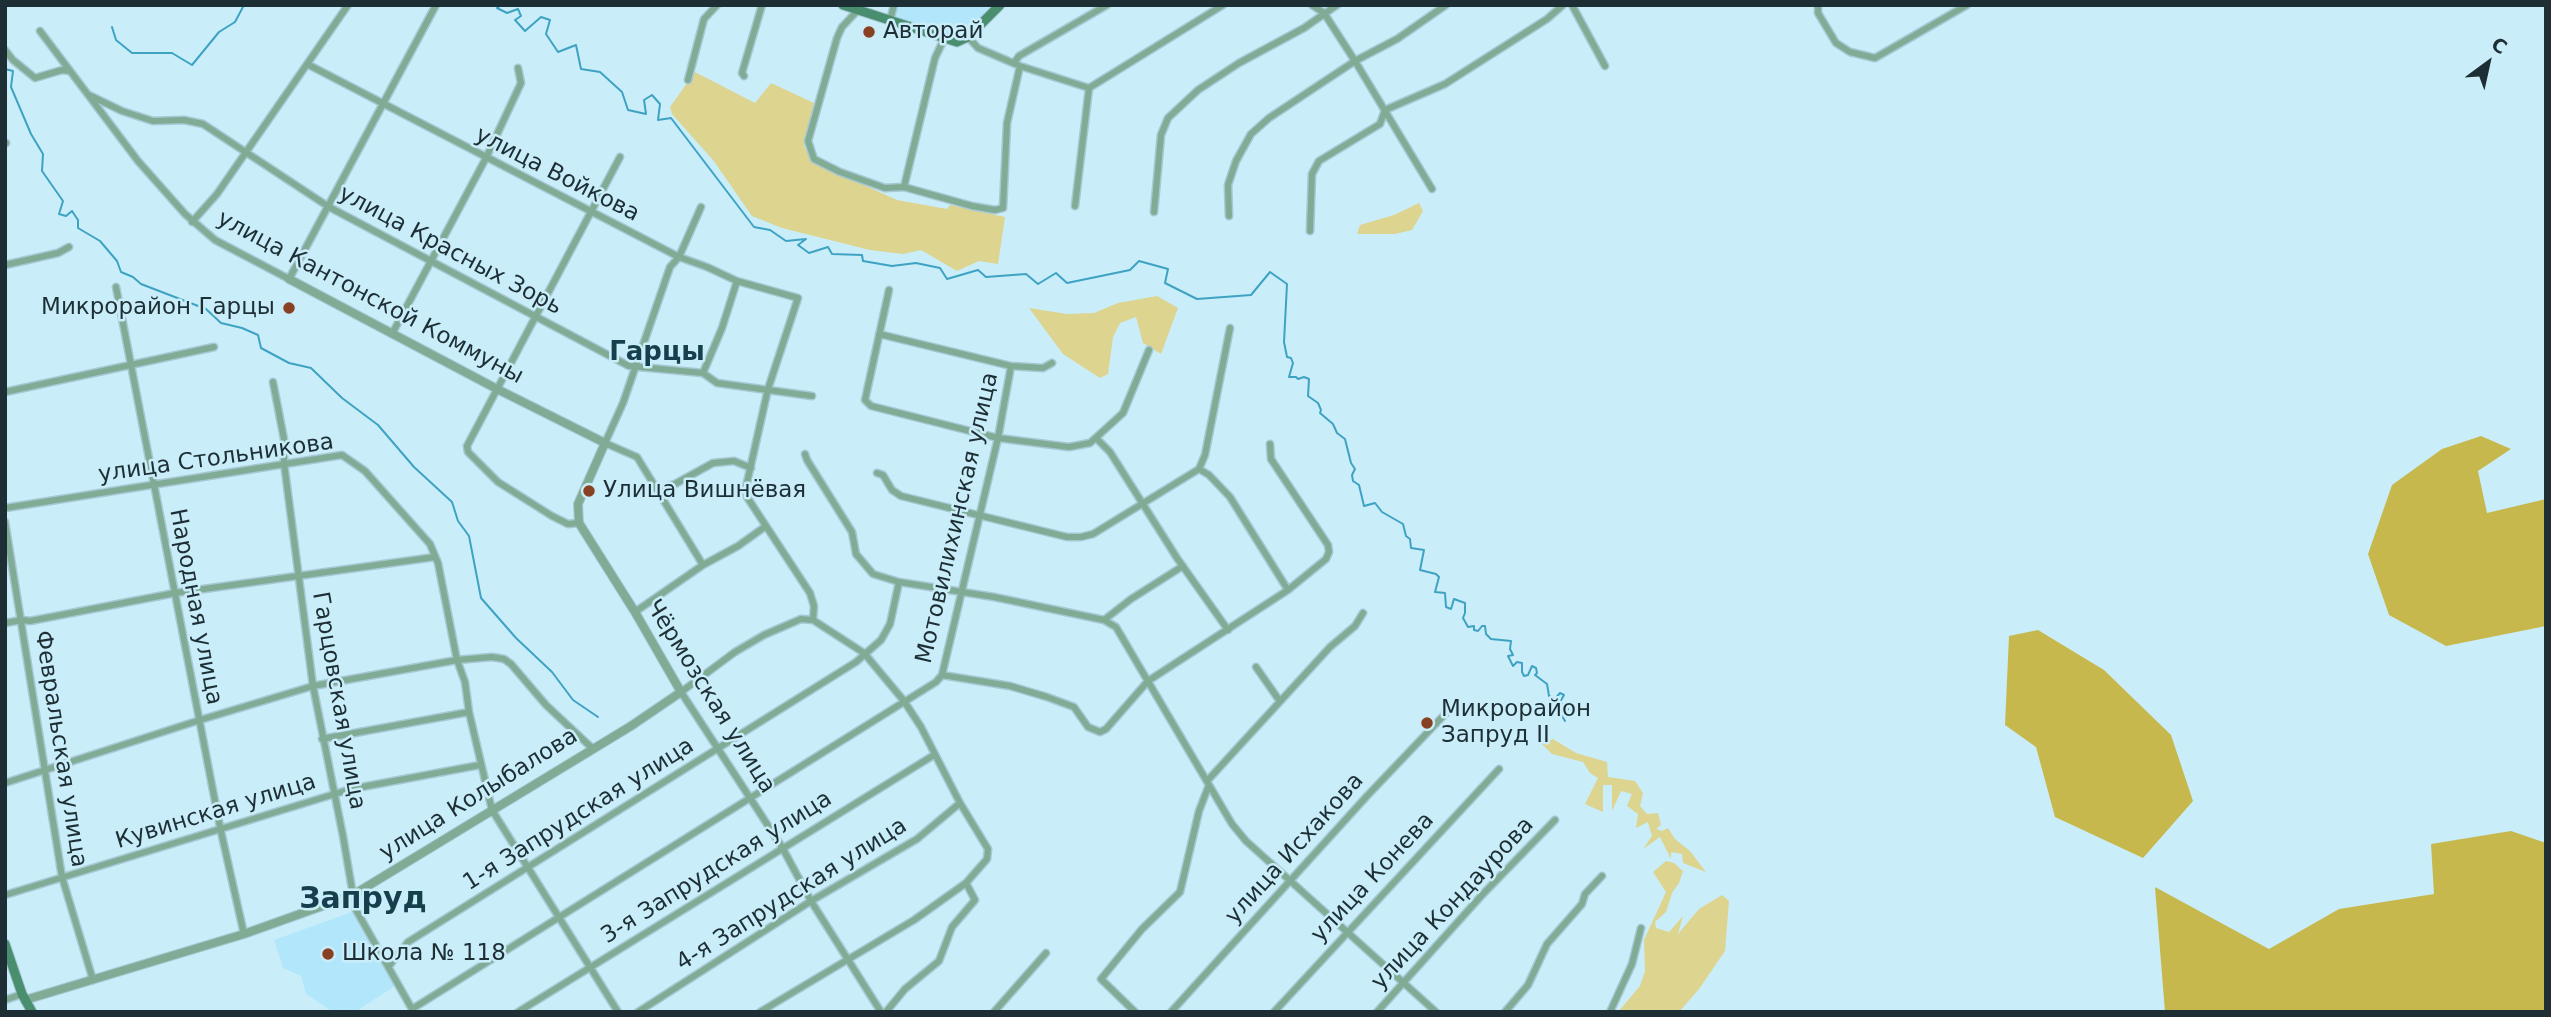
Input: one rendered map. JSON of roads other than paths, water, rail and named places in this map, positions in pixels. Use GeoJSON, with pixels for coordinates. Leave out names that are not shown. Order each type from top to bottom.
{"type":"FeatureCollection","features":[{"type":"Feature","properties":{"kind":"main road"},"geometry":{"type":"LineString","coordinates":[[843,5],[957,42],[968,37],[1000,5]]}},
{"type":"Feature","properties":{"kind":"main road"},"geometry":{"type":"LineString","coordinates":[[5,944],[23,997],[32,1012]]}},
{"type":"Feature","properties":{"kind":"street"},"geometry":{"type":"LineString","coordinates":[[192,222],[217,194],[348,5]]}},
{"type":"Feature","properties":{"kind":"street"},"geometry":{"type":"LineString","coordinates":[[289,279],[436,5]]}},
{"type":"Feature","properties":{"kind":"street"},"geometry":{"type":"LineString","coordinates":[[688,80],[704,19],[717,5]]}},
{"type":"Feature","properties":{"kind":"street"},"geometry":{"type":"LineString","coordinates":[[744,76],[762,5]]}},
{"type":"Feature","properties":{"kind":"street"},"geometry":{"type":"LineString","coordinates":[[890,21],[894,5]]}},
{"type":"Feature","properties":{"kind":"street"},"geometry":{"type":"LineString","coordinates":[[859,10],[842,27],[830,62],[808,141],[814,159],[840,173],[885,188],[904,187],[995,210],[1003,208],[1007,123],[1019,56],[1107,5]]}},
{"type":"Feature","properties":{"kind":"street"},"geometry":{"type":"LineString","coordinates":[[1089,88],[1223,5]]}},
{"type":"Feature","properties":{"kind":"street"},"geometry":{"type":"LineString","coordinates":[[1312,5],[1324,13],[1432,189]]}},
{"type":"Feature","properties":{"kind":"street"},"geometry":{"type":"LineString","coordinates":[[1154,212],[1161,135],[1168,118],[1198,90],[1239,63],[1304,28],[1337,5]]}},
{"type":"Feature","properties":{"kind":"street"},"geometry":{"type":"LineString","coordinates":[[1230,216],[1228,185],[1236,161],[1251,134],[1269,118],[1355,61],[1397,39],[1446,5]]}},
{"type":"Feature","properties":{"kind":"street"},"geometry":{"type":"LineString","coordinates":[[1310,231],[1312,174],[1319,161],[1380,124],[1385,110],[1445,84],[1547,19],[1563,5]]}},
{"type":"Feature","properties":{"kind":"street"},"geometry":{"type":"LineString","coordinates":[[1572,5],[1605,66]]}},
{"type":"Feature","properties":{"kind":"street"},"geometry":{"type":"LineString","coordinates":[[1818,5],[1818,12],[1836,43],[1850,52],[1875,58],[1967,5]]}},
{"type":"Feature","properties":{"kind":"street","name":"улица Кантонской Коммуны"},"geometry":{"type":"LineString","coordinates":[[40,31],[138,161],[192,222],[215,240],[496,390],[637,457],[703,565]]}},
{"type":"Feature","properties":{"kind":"street"},"geometry":{"type":"LineString","coordinates":[[968,37],[978,48],[1089,88]]}},
{"type":"Feature","properties":{"kind":"street"},"geometry":{"type":"LineString","coordinates":[[904,187],[935,58],[943,39]]}},
{"type":"Feature","properties":{"kind":"street"},"geometry":{"type":"LineString","coordinates":[[5,50],[35,78],[50,76],[62,70],[70,71]]}},
{"type":"Feature","properties":{"kind":"street","name":"улица Войкова"},"geometry":{"type":"LineString","coordinates":[[307,64],[678,257],[737,281],[798,298],[768,389]]}},
{"type":"Feature","properties":{"kind":"street"},"geometry":{"type":"LineString","coordinates":[[393,334],[486,158],[521,83],[518,68]]}},
{"type":"Feature","properties":{"kind":"street"},"geometry":{"type":"LineString","coordinates":[[1075,206],[1089,88]]}},
{"type":"Feature","properties":{"kind":"street","name":"улица Красных Зорь"},"geometry":{"type":"LineString","coordinates":[[89,95],[122,111],[153,121],[184,120],[203,124],[329,207],[636,368],[660,367],[703,373],[717,383],[812,396]]}},
{"type":"Feature","properties":{"kind":"street"},"geometry":{"type":"LineString","coordinates":[[620,157],[467,446],[468,452],[498,482],[568,524],[579,523],[578,503],[636,368],[670,267],[678,257],[701,207]]}},
{"type":"Feature","properties":{"kind":"street"},"geometry":{"type":"LineString","coordinates":[[5,265],[58,253],[69,247]]}},
{"type":"Feature","properties":{"kind":"street"},"geometry":{"type":"LineString","coordinates":[[703,373],[722,328],[737,281]]}},
{"type":"Feature","properties":{"kind":"street","name":"Народная улица"},"geometry":{"type":"LineString","coordinates":[[116,287],[220,827],[244,934]]}},
{"type":"Feature","properties":{"kind":"street"},"geometry":{"type":"LineString","coordinates":[[888,290],[865,400],[871,406],[998,438],[1069,447],[1097,439],[1123,413],[1149,350]]}},
{"type":"Feature","properties":{"kind":"street"},"geometry":{"type":"LineString","coordinates":[[877,473],[883,475],[892,490],[901,496],[1068,537],[1093,534],[1199,469],[1205,455],[1230,328]]}},
{"type":"Feature","properties":{"kind":"street"},"geometry":{"type":"LineString","coordinates":[[879,334],[1011,366],[1043,368],[1052,363]]}},
{"type":"Feature","properties":{"kind":"street"},"geometry":{"type":"LineString","coordinates":[[5,392],[215,347]]}},
{"type":"Feature","properties":{"kind":"street","name":"Мотовилихинская улица"},"geometry":{"type":"LineString","coordinates":[[413,1010],[936,682],[942,675],[998,438],[1011,366]]}},
{"type":"Feature","properties":{"kind":"street","name":"Гарцовская улица"},"geometry":{"type":"LineString","coordinates":[[273,382],[284,439],[284,463],[313,686],[356,910],[413,1010]]}},
{"type":"Feature","properties":{"kind":"street"},"geometry":{"type":"LineString","coordinates":[[760,1012],[914,920],[966,883],[987,859],[988,849],[904,701],[864,653],[813,620],[814,606],[810,593],[747,497],[746,487],[768,389]]}},
{"type":"Feature","properties":{"kind":"street"},"geometry":{"type":"LineString","coordinates":[[1097,439],[1111,452],[1183,566],[1228,630]]}},
{"type":"Feature","properties":{"kind":"street"},"geometry":{"type":"LineString","coordinates":[[942,675],[1010,686],[1047,697],[1074,707],[1088,727],[1100,732],[1106,729],[1148,681],[1288,590],[1326,559],[1328,545],[1271,458],[1270,444]]}},
{"type":"Feature","properties":{"kind":"street"},"geometry":{"type":"LineString","coordinates":[[805,454],[852,532],[856,554],[873,574],[899,582],[1104,620],[1116,627],[1232,824],[1246,841],[1436,1012]]}},
{"type":"Feature","properties":{"kind":"street","name":"улица Стольникова"},"geometry":{"type":"LineString","coordinates":[[5,508],[342,455],[365,471],[405,513],[430,544],[435,557],[492,810],[618,1012]]}},
{"type":"Feature","properties":{"kind":"street"},"geometry":{"type":"LineString","coordinates":[[658,489],[675,484],[713,463],[734,461],[751,468]]}},
{"type":"Feature","properties":{"kind":"street"},"geometry":{"type":"LineString","coordinates":[[1199,469],[1209,475],[1230,497],[1288,590]]}},
{"type":"Feature","properties":{"kind":"street","name":"Февральская улица"},"geometry":{"type":"LineString","coordinates":[[5,522],[62,877],[93,980]]}},
{"type":"Feature","properties":{"kind":"street","name":"Чёрмозская улица"},"geometry":{"type":"LineString","coordinates":[[579,523],[681,692],[782,847],[811,901],[883,1012]]}},
{"type":"Feature","properties":{"kind":"street"},"geometry":{"type":"LineString","coordinates":[[635,612],[766,526]]}},
{"type":"Feature","properties":{"kind":"street"},"geometry":{"type":"LineString","coordinates":[[5,623],[30,621],[175,593],[435,557]]}},
{"type":"Feature","properties":{"kind":"street"},"geometry":{"type":"LineString","coordinates":[[1104,620],[1131,599],[1183,566]]}},
{"type":"Feature","properties":{"kind":"street","name":"1-я Запрудская улица"},"geometry":{"type":"LineString","coordinates":[[389,966],[408,942],[856,662],[881,640],[890,624],[899,582]]}},
{"type":"Feature","properties":{"kind":"street"},"geometry":{"type":"LineString","coordinates":[[1135,1012],[1101,979],[1142,929],[1180,892],[1208,783],[1279,700],[1330,646],[1355,626],[1363,613]]}},
{"type":"Feature","properties":{"kind":"street","name":"улица Колыбалова"},"geometry":{"type":"LineString","coordinates":[[5,1000],[93,980],[244,934],[353,895],[631,726],[735,652],[764,635],[801,620],[813,620]]}},
{"type":"Feature","properties":{"kind":"street"},"geometry":{"type":"LineString","coordinates":[[5,783],[313,686],[457,660],[492,657],[504,659],[511,664],[546,705],[592,748]]}},
{"type":"Feature","properties":{"kind":"street"},"geometry":{"type":"LineString","coordinates":[[1256,667],[1279,700]]}},
{"type":"Feature","properties":{"kind":"street"},"geometry":{"type":"LineString","coordinates":[[322,739],[469,712]]}},
{"type":"Feature","properties":{"kind":"street","name":"улица Исхакова"},"geometry":{"type":"LineString","coordinates":[[1171,1012],[1400,759],[1447,712]]}},
{"type":"Feature","properties":{"kind":"street","name":"3-я Запрудская улица"},"geometry":{"type":"LineString","coordinates":[[519,1012],[934,755]]}},
{"type":"Feature","properties":{"kind":"street","name":"Кувинская улица"},"geometry":{"type":"LineString","coordinates":[[5,895],[334,794],[480,765]]}},
{"type":"Feature","properties":{"kind":"street","name":"улица Конева"},"geometry":{"type":"LineString","coordinates":[[1274,1012],[1499,769]]}},
{"type":"Feature","properties":{"kind":"street","name":"4-я Запрудская улица"},"geometry":{"type":"LineString","coordinates":[[638,1012],[811,901],[917,839],[960,803]]}},
{"type":"Feature","properties":{"kind":"street","name":"улица Кондаурова"},"geometry":{"type":"LineString","coordinates":[[1377,1012],[1482,895],[1555,820]]}},
{"type":"Feature","properties":{"kind":"street"},"geometry":{"type":"LineString","coordinates":[[1505,1012],[1528,985],[1547,944],[1602,876]]}},
{"type":"Feature","properties":{"kind":"street"},"geometry":{"type":"LineString","coordinates":[[883,1012],[905,989],[939,961],[952,927],[975,900],[966,883]]}},
{"type":"Feature","properties":{"kind":"street"},"geometry":{"type":"LineString","coordinates":[[1610,1012],[1632,964],[1641,928]]}},
{"type":"Feature","properties":{"kind":"street"},"geometry":{"type":"LineString","coordinates":[[994,1012],[1046,953]]}},
{"type":"Feature","properties":{"kind":"waterway"},"geometry":{"type":"LineString","coordinates":[[112,27],[116,40],[132,53],[172,53],[192,65],[219,32],[235,22],[244,5]]}},
{"type":"Feature","properties":{"kind":"waterway"},"geometry":{"type":"LineString","coordinates":[[501,5],[497,8],[507,13],[518,9],[521,16],[515,20],[525,31],[541,17],[550,20],[546,34],[558,52],[576,45],[581,69],[600,72],[622,92],[628,110],[646,114],[644,100],[652,95],[660,104],[658,120],[671,118],[754,227],[770,230],[786,241],[806,239],[798,245],[809,253],[828,247],[832,254],[862,255],[863,261],[892,266],[916,263],[940,268],[947,279],[978,270],[986,277],[1026,274],[1038,284],[1056,273],[1067,283],[1130,270],[1139,261],[1168,269],[1165,283],[1197,299],[1251,295],[1270,272],[1287,284],[1284,342],[1287,357],[1291,358],[1293,363],[1289,377],[1309,379],[1308,396],[1318,403],[1320,413],[1345,439],[1355,469],[1353,481],[1359,485],[1364,506],[1375,503],[1382,512],[1403,524],[1411,548],[1424,550],[1420,570],[1439,577],[1435,592],[1445,593],[1446,607],[1451,609],[1454,599],[1465,603],[1463,618],[1468,627],[1474,626],[1474,630],[1478,631],[1485,626],[1486,634],[1491,639],[1511,641],[1510,649],[1513,655],[1508,656],[1513,666],[1517,662],[1522,663],[1524,676],[1528,675],[1532,666],[1536,668],[1535,675],[1547,684],[1549,696],[1555,699],[1560,693],[1564,695],[1560,702],[1568,709],[1562,716],[1565,721]]}},
{"type":"Feature","properties":{"kind":"waterway"},"geometry":{"type":"LineString","coordinates":[[5,69],[13,71],[11,87],[31,134],[43,154],[42,171],[63,201],[59,214],[66,216],[72,211],[78,220],[78,228],[100,241],[117,261],[121,272],[141,284],[206,309],[221,323],[258,335],[261,348],[289,363],[311,368],[342,398],[378,425],[414,467],[452,502],[458,521],[469,536],[481,598],[516,638],[552,672],[573,700],[598,717]]}},
{"type":"Feature","properties":{"kind":"place","name":"Авторай"},"geometry":{"type":"Point","coordinates":[869,32]}},
{"type":"Feature","properties":{"kind":"place","name":"Микрорайон Гарцы"},"geometry":{"type":"Point","coordinates":[289,308]}},
{"type":"Feature","properties":{"kind":"place","name":"Улица Вишнёвая"},"geometry":{"type":"Point","coordinates":[589,491]}},
{"type":"Feature","properties":{"kind":"place","name":"Микрорайон Запруд II"},"geometry":{"type":"Point","coordinates":[1427,723]}},
{"type":"Feature","properties":{"kind":"place","name":"Школа № 118"},"geometry":{"type":"Point","coordinates":[328,954]}},
{"type":"Feature","properties":{"kind":"district","name":"Гарцы"},"geometry":{"type":"Point","coordinates":[657,353]}},
{"type":"Feature","properties":{"kind":"district","name":"Запруд"},"geometry":{"type":"Point","coordinates":[363,900]}}]}
